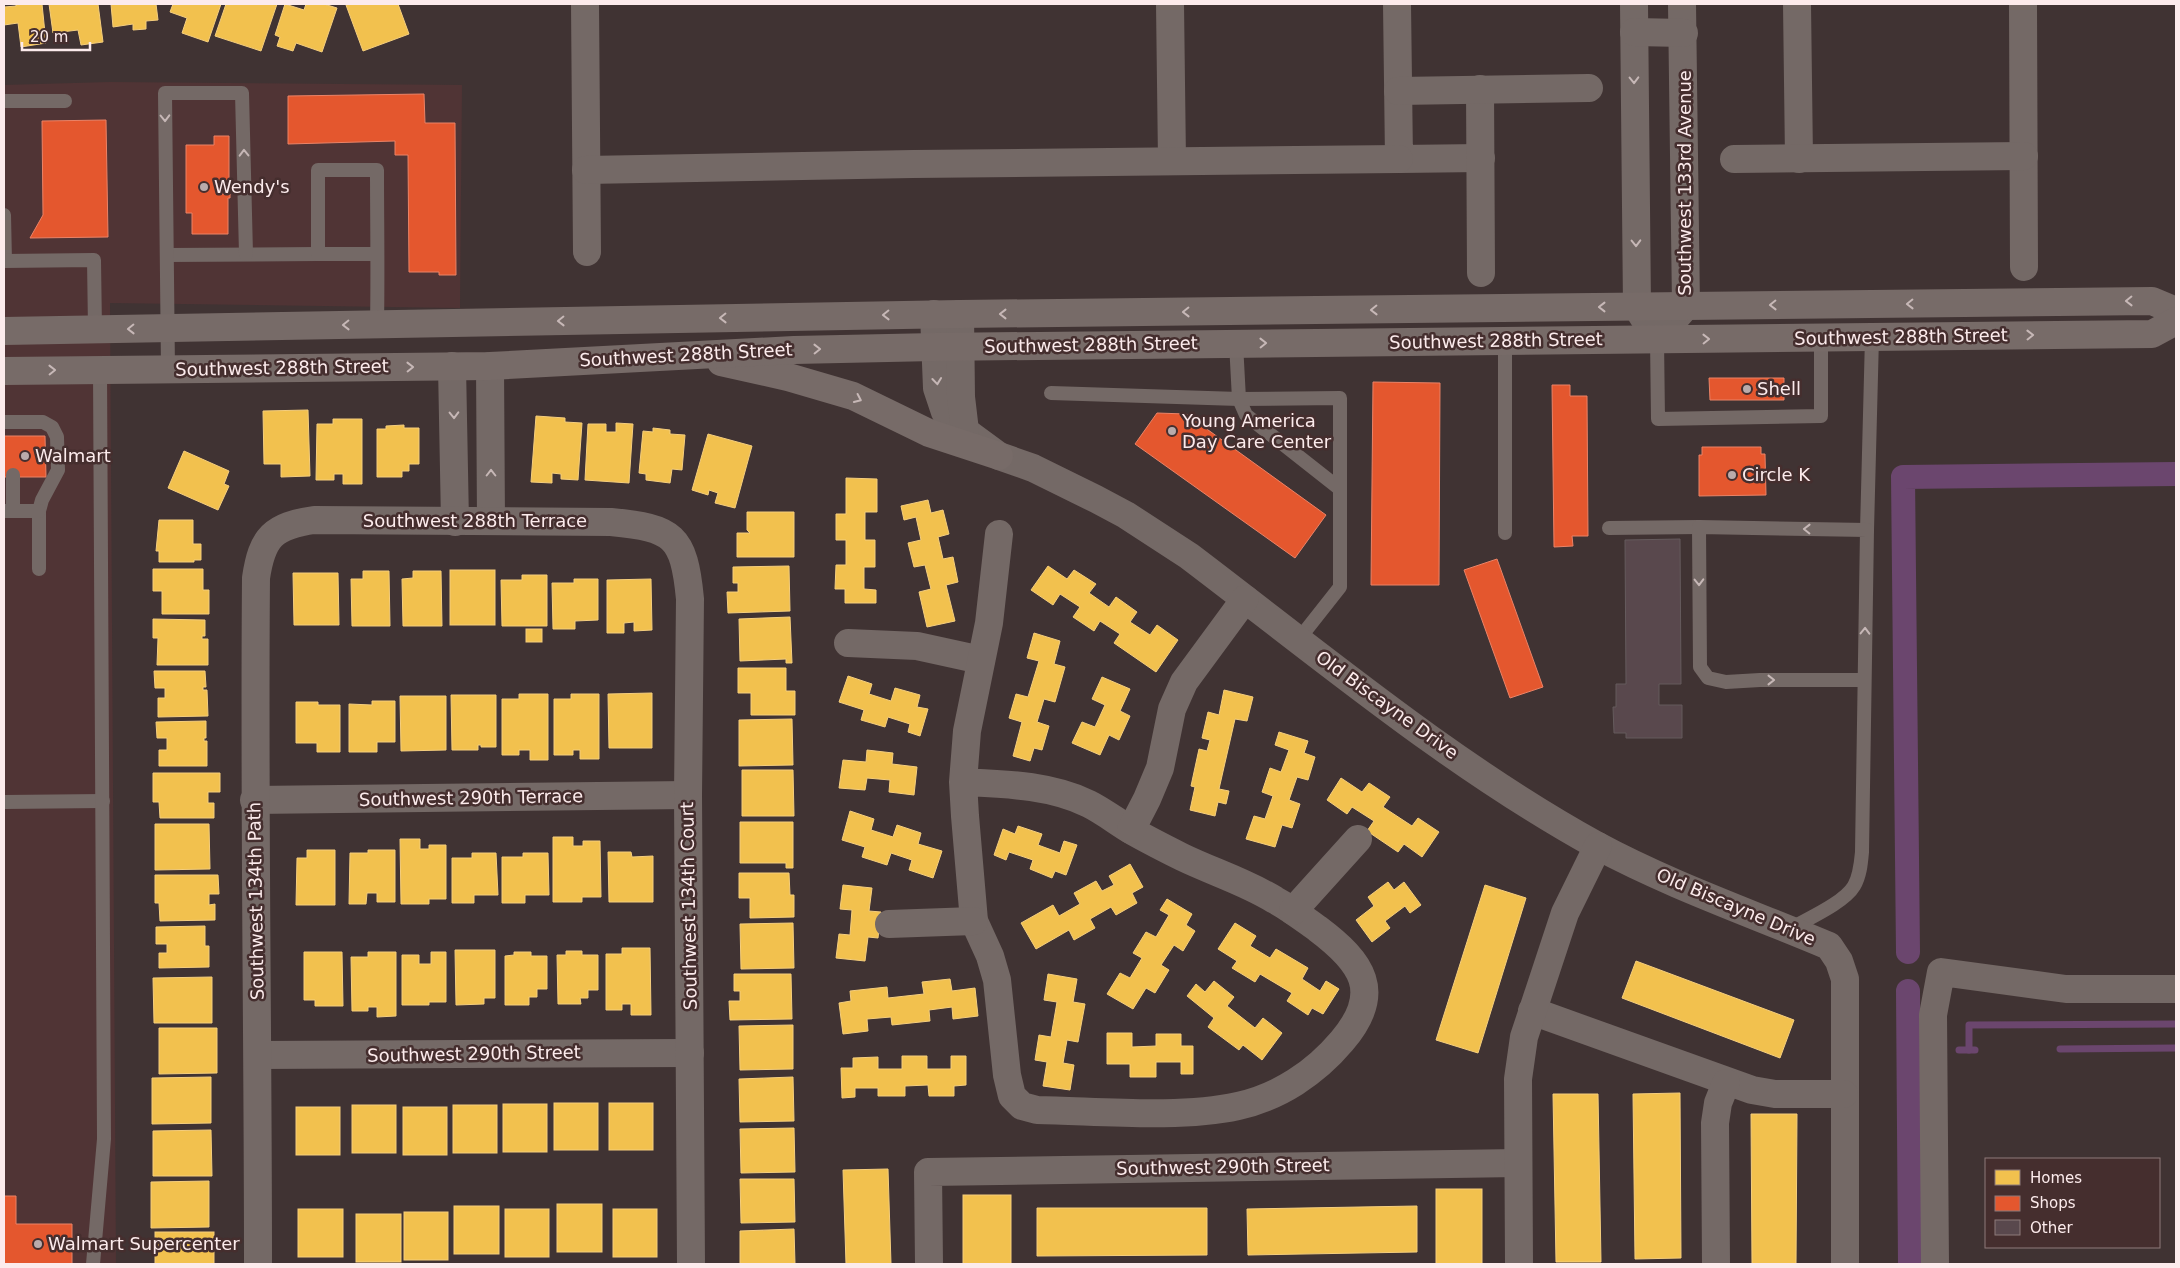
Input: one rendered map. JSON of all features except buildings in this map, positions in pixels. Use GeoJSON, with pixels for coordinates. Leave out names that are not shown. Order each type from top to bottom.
{"type":"FeatureCollection","features":[{"type":"Feature","properties":{"kind":"main road","name":"Southwest 288th Street"},"geometry":{"type":"LineString","coordinates":[[4,331],[947,314],[2152,301],[2176,311]]}},
{"type":"Feature","properties":{"kind":"main road"},"geometry":{"type":"LineString","coordinates":[[1235,311],[1236,343]]}},
{"type":"Feature","properties":{"kind":"main road","name":"Southwest 288th Street"},"geometry":{"type":"LineString","coordinates":[[4,371],[490,366],[693,354],[948,347],[2152,334],[2176,321]]}},
{"type":"Feature","properties":{"kind":"main road"},"geometry":{"type":"LineString","coordinates":[[693,354],[788,377],[853,396],[936,436],[999,456]]}},
{"type":"Feature","properties":{"kind":"street"},"geometry":{"type":"LineString","coordinates":[[585,4],[587,252]]}},
{"type":"Feature","properties":{"kind":"street"},"geometry":{"type":"LineString","coordinates":[[1170,4],[1172,161]]}},
{"type":"Feature","properties":{"kind":"street"},"geometry":{"type":"LineString","coordinates":[[1397,4],[1399,159]]}},
{"type":"Feature","properties":{"kind":"street"},"geometry":{"type":"LineString","coordinates":[[1634,4],[1637,307],[1657,339]]}},
{"type":"Feature","properties":{"kind":"street","name":"Southwest 133rd Avenue"},"geometry":{"type":"LineString","coordinates":[[1657,339],[1686,306],[1684,33],[1682,4]]}},
{"type":"Feature","properties":{"kind":"street"},"geometry":{"type":"LineString","coordinates":[[1797,4],[1800,159]]}},
{"type":"Feature","properties":{"kind":"street"},"geometry":{"type":"LineString","coordinates":[[2023,4],[2024,267]]}},
{"type":"Feature","properties":{"kind":"street"},"geometry":{"type":"LineString","coordinates":[[1634,32],[1684,33]]}},
{"type":"Feature","properties":{"kind":"street"},"geometry":{"type":"LineString","coordinates":[[1398,91],[1590,88]]}},
{"type":"Feature","properties":{"kind":"street"},"geometry":{"type":"LineString","coordinates":[[1480,89],[1481,273]]}},
{"type":"Feature","properties":{"kind":"street"},"geometry":{"type":"LineString","coordinates":[[1734,160],[2024,156]]}},
{"type":"Feature","properties":{"kind":"street"},"geometry":{"type":"LineString","coordinates":[[586,170],[913,164],[1481,158]]}},
{"type":"Feature","properties":{"kind":"street","name":"Old Biscayne Drive"},"geometry":{"type":"LineString","coordinates":[[947,314],[948,347],[940,401],[944,412],[965,431],[999,456],[1060,480],[1126,515],[1189,556],[1477,770],[1598,846],[1718,901],[1829,946],[1838,961],[1845,979],[1844,1094]]}},
{"type":"Feature","properties":{"kind":"street"},"geometry":{"type":"LineString","coordinates":[[452,366],[455,522]]}},
{"type":"Feature","properties":{"kind":"street"},"geometry":{"type":"LineString","coordinates":[[490,366],[491,522]]}},
{"type":"Feature","properties":{"kind":"street","name":"Southwest 288th Terrace"},"geometry":{"type":"LineString","coordinates":[[266,540],[293,523],[314,520],[603,522],[642,525],[660,531],[681,549]]}},
{"type":"Feature","properties":{"kind":"street"},"geometry":{"type":"LineString","coordinates":[[963,782],[1006,784],[1067,795],[1090,804],[1131,830],[1205,868],[1274,899],[1346,951],[1356,965],[1363,981],[1364,1000],[1358,1018],[1334,1050],[1311,1072],[1267,1096],[1239,1106],[1203,1112],[1037,1110],[1022,1106],[1012,1096],[1007,1075],[997,980],[990,956],[974,920],[963,782],[967,731],[980,660],[989,624],[999,534]]}},
{"type":"Feature","properties":{"kind":"street","name":"Southwest 134th Path"},"geometry":{"type":"LineString","coordinates":[[258,1264],[258,1055],[254,800],[256,578],[259,559],[266,540]]}},
{"type":"Feature","properties":{"kind":"street","name":"Southwest 134th Court"},"geometry":{"type":"LineString","coordinates":[[681,549],[687,572],[690,599],[688,795],[691,1264]]}},
{"type":"Feature","properties":{"kind":"street"},"geometry":{"type":"LineString","coordinates":[[1131,830],[1148,799],[1160,768],[1172,709],[1184,682],[1245,599]]}},
{"type":"Feature","properties":{"kind":"street"},"geometry":{"type":"LineString","coordinates":[[848,644],[917,646],[980,660]]}},
{"type":"Feature","properties":{"kind":"street","name":"Southwest 290th Terrace"},"geometry":{"type":"LineString","coordinates":[[254,800],[688,795]]}},
{"type":"Feature","properties":{"kind":"street"},"geometry":{"type":"LineString","coordinates":[[1293,911],[1358,839]]}},
{"type":"Feature","properties":{"kind":"street"},"geometry":{"type":"LineString","coordinates":[[1519,1264],[1518,1078],[1524,1037],[1565,914],[1598,846]]}},
{"type":"Feature","properties":{"kind":"street"},"geometry":{"type":"LineString","coordinates":[[889,924],[974,920]]}},
{"type":"Feature","properties":{"kind":"street"},"geometry":{"type":"LineString","coordinates":[[1934,1264],[1934,1015],[1941,972],[2066,989],[2176,989]]}},
{"type":"Feature","properties":{"kind":"street"},"geometry":{"type":"LineString","coordinates":[[1532,1011],[1726,1083],[1752,1090],[1775,1094],[1844,1094],[1845,1264]]}},
{"type":"Feature","properties":{"kind":"street","name":"Southwest 290th Street"},"geometry":{"type":"LineString","coordinates":[[258,1055],[690,1053]]}},
{"type":"Feature","properties":{"kind":"street"},"geometry":{"type":"LineString","coordinates":[[1716,1264],[1715,1123],[1718,1103],[1726,1083]]}},
{"type":"Feature","properties":{"kind":"street","name":"Southwest 290th Street"},"geometry":{"type":"LineString","coordinates":[[928,1264],[928,1172],[1518,1163]]}},
{"type":"Feature","properties":{"kind":"lane"},"geometry":{"type":"LineString","coordinates":[[168,369],[165,93],[242,93],[246,254]]}},
{"type":"Feature","properties":{"kind":"lane"},"geometry":{"type":"LineString","coordinates":[[4,101],[65,101]]}},
{"type":"Feature","properties":{"kind":"lane"},"geometry":{"type":"LineString","coordinates":[[318,254],[318,170],[377,170],[377,324]]}},
{"type":"Feature","properties":{"kind":"lane"},"geometry":{"type":"LineString","coordinates":[[4,215],[4,261],[94,260],[95,329]]}},
{"type":"Feature","properties":{"kind":"lane"},"geometry":{"type":"LineString","coordinates":[[167,255],[377,254]]}},
{"type":"Feature","properties":{"kind":"lane"},"geometry":{"type":"LineString","coordinates":[[1790,929],[1846,895],[1854,886],[1860,871],[1862,852],[1872,337]]}},
{"type":"Feature","properties":{"kind":"lane"},"geometry":{"type":"LineString","coordinates":[[1657,339],[1658,419],[1821,416],[1821,338]]}},
{"type":"Feature","properties":{"kind":"lane"},"geometry":{"type":"LineString","coordinates":[[1505,340],[1505,533]]}},
{"type":"Feature","properties":{"kind":"lane"},"geometry":{"type":"LineString","coordinates":[[1236,343],[1239,399],[1246,415],[1340,489]]}},
{"type":"Feature","properties":{"kind":"lane"},"geometry":{"type":"LineString","coordinates":[[93,1264],[104,1139],[100,370]]}},
{"type":"Feature","properties":{"kind":"lane"},"geometry":{"type":"LineString","coordinates":[[1051,393],[1239,399],[1340,398],[1340,587],[1299,639]]}},
{"type":"Feature","properties":{"kind":"lane"},"geometry":{"type":"LineString","coordinates":[[10,427],[43,422],[52,427],[56,437],[58,470],[42,500],[39,511],[39,569]]}},
{"type":"Feature","properties":{"kind":"lane"},"geometry":{"type":"LineString","coordinates":[[14,475],[9,512],[39,511]]}},
{"type":"Feature","properties":{"kind":"lane"},"geometry":{"type":"LineString","coordinates":[[1609,528],[1698,527],[1868,530]]}},
{"type":"Feature","properties":{"kind":"lane"},"geometry":{"type":"LineString","coordinates":[[1698,527],[1700,667],[1708,678],[1726,682],[1864,680]]}},
{"type":"Feature","properties":{"kind":"lane"},"geometry":{"type":"LineString","coordinates":[[4,802],[103,801]]}},
{"type":"Feature","properties":{"kind":"shaded area"},"geometry":{"type":"Polygon","coordinates":[[[110,82],[462,85],[460,308],[110,303],[116,1264],[4,1264],[4,85],[110,82]]]}},
{"type":"Feature","properties":{"kind":"waterway"},"geometry":{"type":"LineString","coordinates":[[1908,952],[1903,477],[2176,474]]}},
{"type":"Feature","properties":{"kind":"waterway"},"geometry":{"type":"LineString","coordinates":[[1908,991],[1910,1264]]}},
{"type":"Feature","properties":{"kind":"waterway"},"geometry":{"type":"LineString","coordinates":[[1969,1050],[1969,1025],[2176,1024]]}},
{"type":"Feature","properties":{"kind":"waterway"},"geometry":{"type":"LineString","coordinates":[[2060,1049],[2176,1048]]}},
{"type":"Feature","properties":{"kind":"waterway"},"geometry":{"type":"LineString","coordinates":[[1959,1050],[1975,1050]]}},
{"type":"Feature","properties":{"kind":"place","name":"Wendy's"},"geometry":{"type":"Point","coordinates":[204,187]}},
{"type":"Feature","properties":{"kind":"place","name":"Shell"},"geometry":{"type":"Point","coordinates":[1747,389]}},
{"type":"Feature","properties":{"kind":"place","name":"Young America Day Care Center"},"geometry":{"type":"Point","coordinates":[1172,431]}},
{"type":"Feature","properties":{"kind":"place","name":"Walmart"},"geometry":{"type":"Point","coordinates":[25,456]}},
{"type":"Feature","properties":{"kind":"place","name":"Circle K"},"geometry":{"type":"Point","coordinates":[1732,475]}},
{"type":"Feature","properties":{"kind":"place","name":"Walmart Supercenter"},"geometry":{"type":"Point","coordinates":[38,1244]}}]}
